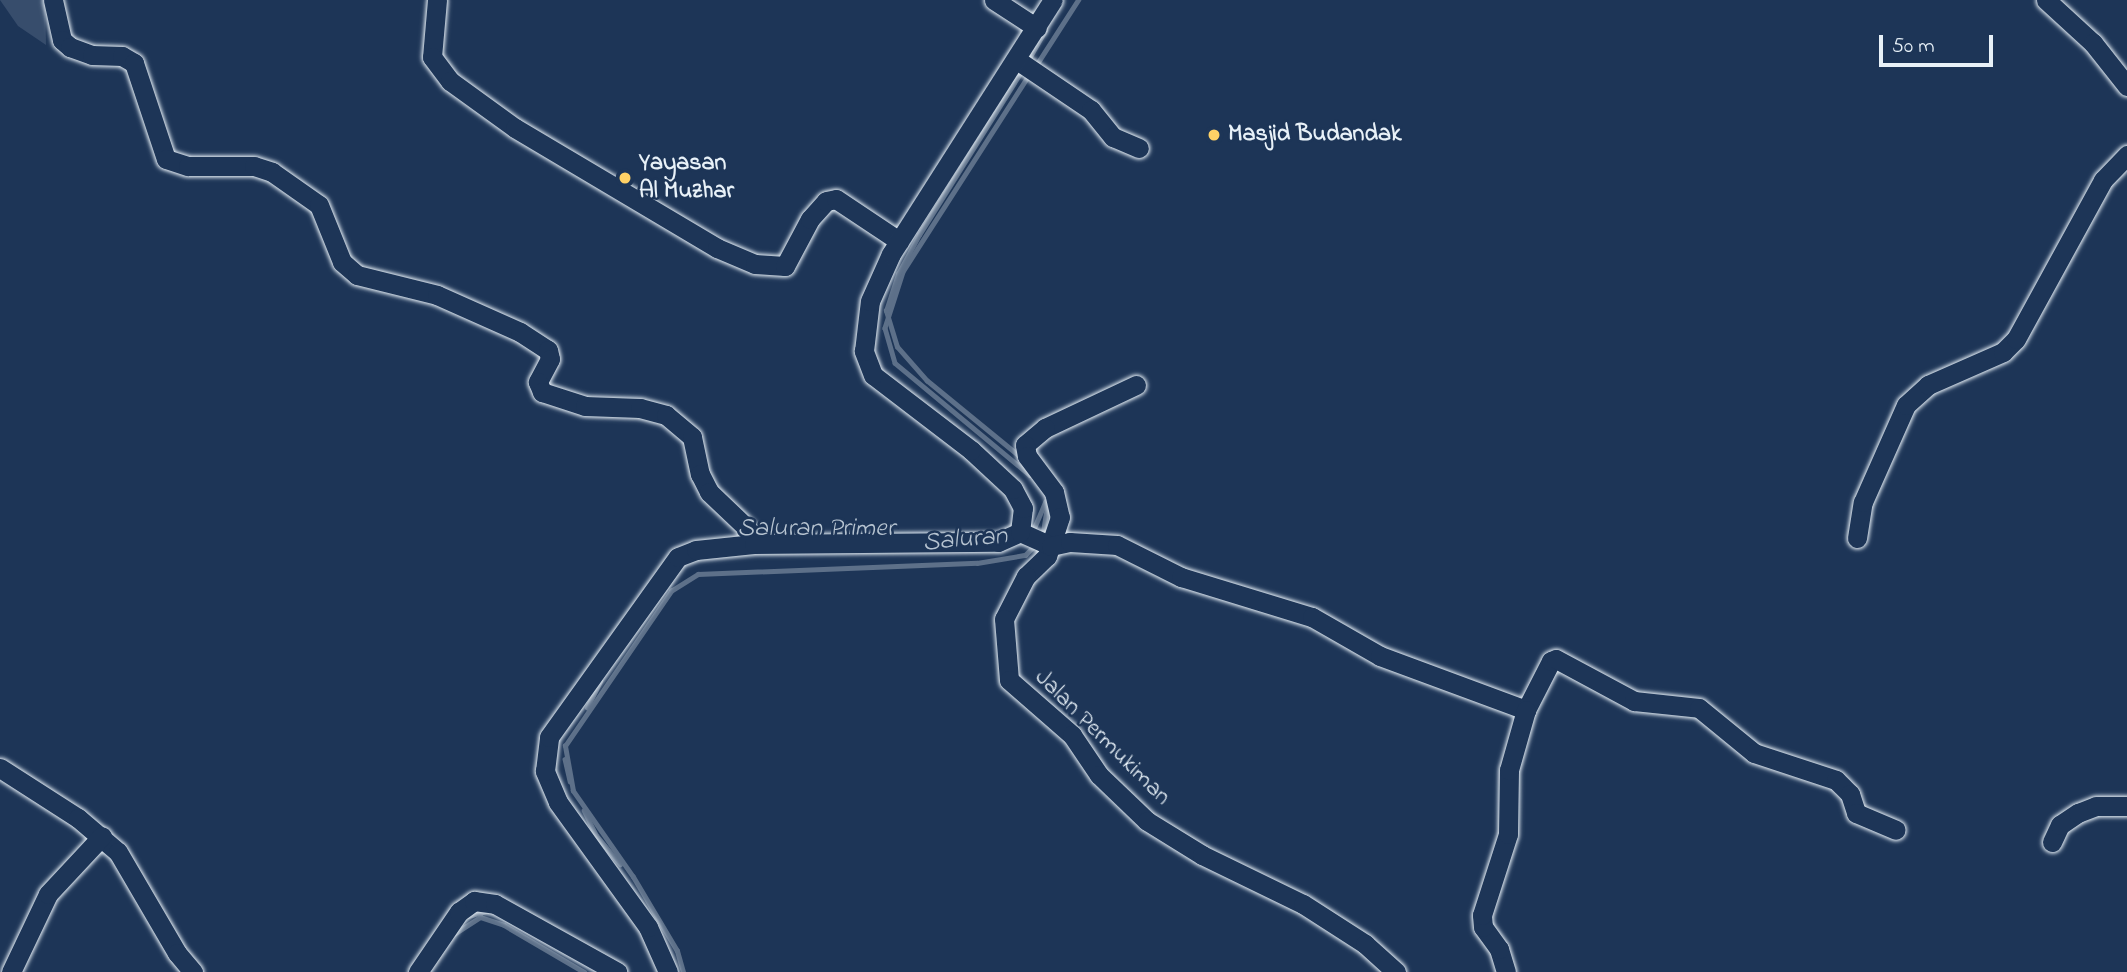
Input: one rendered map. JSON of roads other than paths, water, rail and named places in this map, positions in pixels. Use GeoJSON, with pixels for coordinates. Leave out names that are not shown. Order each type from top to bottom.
{"type":"FeatureCollection","features":[{"type":"Feature","properties":{"kind":"street"},"geometry":{"type":"LineString","coordinates":[[54,0],[62,40],[70,47],[92,55],[122,55],[134,63],[166,159],[188,166],[254,166],[272,172],[319,205],[342,262],[357,275],[447,299],[520,331],[548,350],[550,359],[538,382],[542,392],[586,406],[640,408],[666,415],[692,437],[700,474],[709,492],[747,528],[754,544]]}},
{"type":"Feature","properties":{"kind":"street"},"geometry":{"type":"LineString","coordinates":[[437,0],[432,57],[450,82],[515,128],[717,248],[755,264],[785,266],[810,219],[826,201],[836,199],[899,241]]}},
{"type":"Feature","properties":{"kind":"street"},"geometry":{"type":"LineString","coordinates":[[994,0],[1037,28]]}},
{"type":"Feature","properties":{"kind":"street"},"geometry":{"type":"LineString","coordinates":[[1023,533],[1023,508],[1002,476],[873,375],[864,351],[870,300],[899,241],[1026,66],[1037,28],[1053,0]]}},
{"type":"Feature","properties":{"kind":"street"},"geometry":{"type":"LineString","coordinates":[[2046,0],[2093,43],[2127,86]]}},
{"type":"Feature","properties":{"kind":"street"},"geometry":{"type":"LineString","coordinates":[[1026,66],[1091,110],[1113,137],[1139,148]]}},
{"type":"Feature","properties":{"kind":"street"},"geometry":{"type":"LineString","coordinates":[[1857,538],[1863,502],[1906,405],[1928,385],[2003,352],[2016,339],[2103,180],[2127,155]]}},
{"type":"Feature","properties":{"kind":"street","name":"Jalan Permukiman"},"geometry":{"type":"LineString","coordinates":[[1136,385],[1045,428],[1025,445],[1027,456],[1058,504],[1059,527],[1041,564],[1026,576],[1004,619],[1009,680],[1072,735],[1099,775],[1160,830],[1303,904],[1364,944],[1396,972]]}},
{"type":"Feature","properties":{"kind":"street"},"geometry":{"type":"LineString","coordinates":[[668,972],[662,950],[648,927],[558,802],[545,771],[549,737],[678,557],[696,550],[754,544],[989,543],[1023,533],[1048,545],[1070,542],[1117,545],[1181,577],[1312,617],[1380,656],[1526,710]]}},
{"type":"Feature","properties":{"kind":"street"},"geometry":{"type":"LineString","coordinates":[[1506,972],[1499,949],[1483,928],[1482,915],[1508,834],[1509,770],[1526,710],[1551,661],[1556,659],[1633,701],[1699,708],[1754,753],[1836,780],[1850,794],[1856,813],[1896,830]]}},
{"type":"Feature","properties":{"kind":"street"},"geometry":{"type":"LineString","coordinates":[[0,768],[102,836],[136,877],[177,953],[193,972]]}},
{"type":"Feature","properties":{"kind":"street"},"geometry":{"type":"LineString","coordinates":[[2052,842],[2060,825],[2078,813],[2096,806],[2127,806]]}},
{"type":"Feature","properties":{"kind":"street"},"geometry":{"type":"LineString","coordinates":[[11,972],[48,894],[102,836]]}},
{"type":"Feature","properties":{"kind":"street"},"geometry":{"type":"LineString","coordinates":[[418,972],[460,912],[474,901],[495,904],[617,972]]}},
{"type":"Feature","properties":{"kind":"waterway","name":"Saluran"},"geometry":{"type":"LineString","coordinates":[[1035,67],[1078,0]]}},
{"type":"Feature","properties":{"kind":"waterway","name":"Saluran Primer"},"geometry":{"type":"LineString","coordinates":[[1028,60],[1045,31]]}},
{"type":"Feature","properties":{"kind":"waterway","name":"Saluran Primer"},"geometry":{"type":"LineString","coordinates":[[1020,457],[927,381],[897,347],[886,311],[898,274],[919,235],[1022,70]]}},
{"type":"Feature","properties":{"kind":"waterway","name":"Saluran"},"geometry":{"type":"LineString","coordinates":[[1030,74],[903,272],[885,328],[895,363],[1030,475]]}},
{"type":"Feature","properties":{"kind":"waterway","name":"Saluran"},"geometry":{"type":"LineString","coordinates":[[1042,538],[1048,501]]}},
{"type":"Feature","properties":{"kind":"waterway","name":"Saluran Primer"},"geometry":{"type":"LineString","coordinates":[[1032,533],[1045,502]]}},
{"type":"Feature","properties":{"kind":"waterway","name":"Saluran"},"geometry":{"type":"LineString","coordinates":[[683,972],[677,951],[633,877],[573,791],[565,746],[671,591],[698,574],[977,563],[1025,555],[1036,544]]}},
{"type":"Feature","properties":{"kind":"waterway","name":"Saluran Primer"},"geometry":{"type":"LineString","coordinates":[[587,708],[600,681]]}},
{"type":"Feature","properties":{"kind":"waterway","name":"Saluran"},"geometry":{"type":"LineString","coordinates":[[565,759],[570,781]]}},
{"type":"Feature","properties":{"kind":"waterway","name":"Saluran Primer"},"geometry":{"type":"LineString","coordinates":[[584,810],[596,835],[620,864]]}},
{"type":"Feature","properties":{"kind":"waterway","name":"Saluran Primer"},"geometry":{"type":"LineString","coordinates":[[468,916],[487,911]]}},
{"type":"Feature","properties":{"kind":"waterway","name":"Saluran"},"geometry":{"type":"LineString","coordinates":[[451,936],[480,917],[504,925],[584,972]]}},
{"type":"Feature","properties":{"kind":"place","name":"Masjid Budandak"},"geometry":{"type":"Point","coordinates":[1214,135]}},
{"type":"Feature","properties":{"kind":"place","name":"Yayasan Al Muzhar"},"geometry":{"type":"Point","coordinates":[625,178]}}]}
